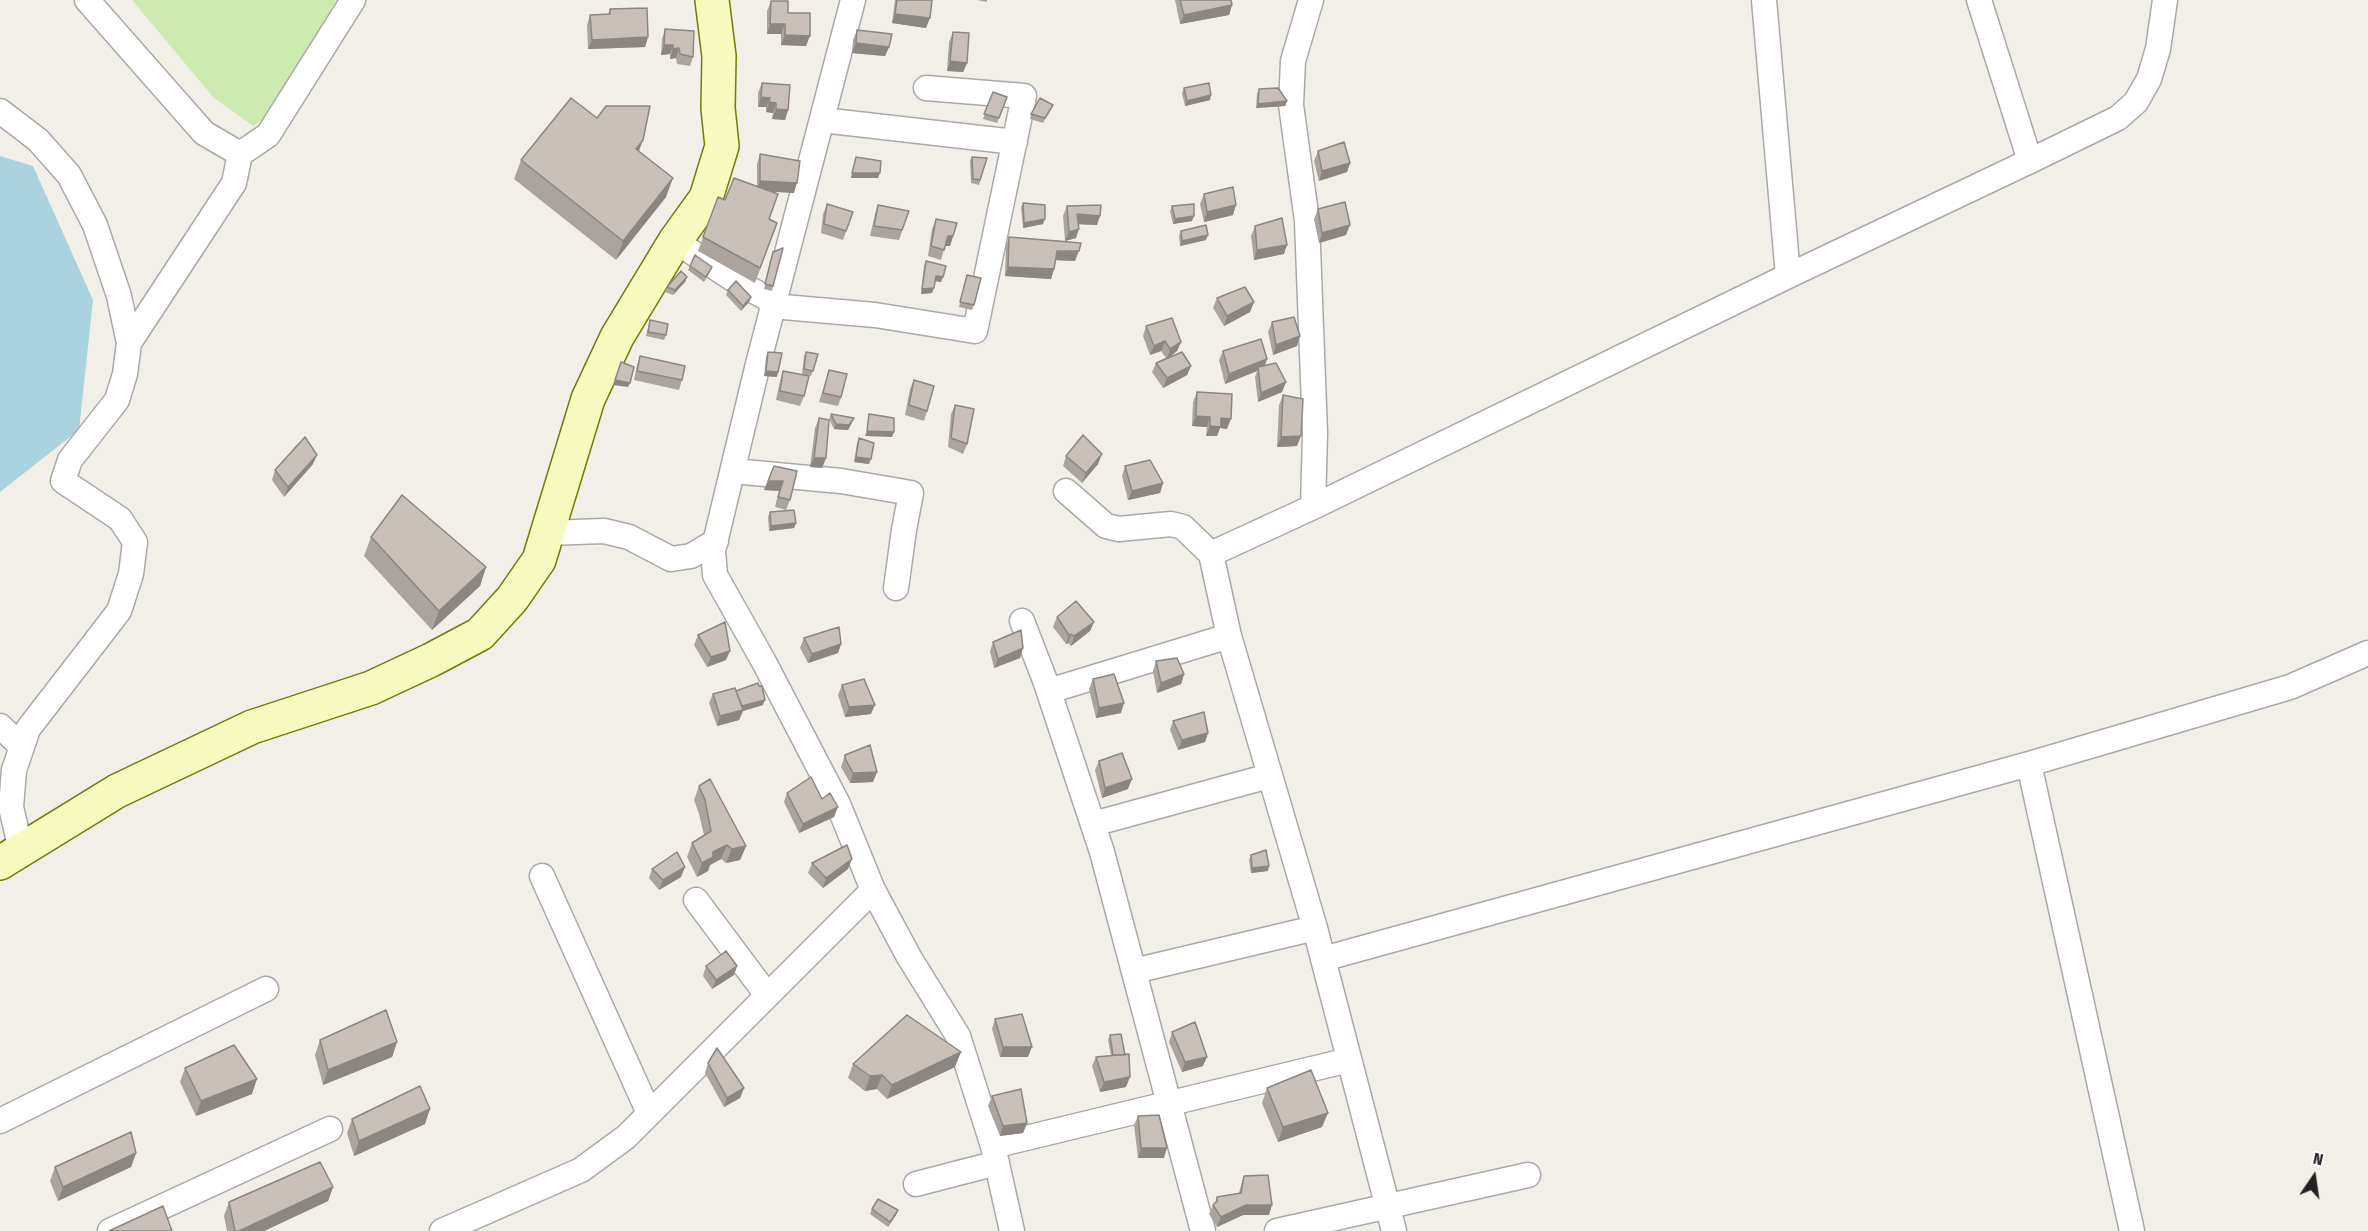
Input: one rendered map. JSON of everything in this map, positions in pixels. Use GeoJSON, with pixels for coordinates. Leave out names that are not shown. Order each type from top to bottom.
{"type":"FeatureCollection","features":[{"type":"Feature","properties":{"kind":"street"},"geometry":{"type":"LineString","coordinates":[[87,0],[204,133],[240,153]]}},
{"type":"Feature","properties":{"kind":"street"},"geometry":{"type":"LineString","coordinates":[[129,343],[234,183],[240,153],[268,135],[353,0]]}},
{"type":"Feature","properties":{"kind":"street"},"geometry":{"type":"LineString","coordinates":[[10,856],[117,791],[252,727],[371,688],[431,660],[480,634],[512,599],[539,560],[588,399],[616,337],[675,241],[706,198],[722,146],[718,108],[719,56],[712,0]]}},
{"type":"Feature","properties":{"kind":"street"},"geometry":{"type":"LineString","coordinates":[[854,0],[773,304],[713,551],[714,575],[764,662],[838,804],[873,890],[909,957],[958,1036],[995,1154],[1012,1231]]}},
{"type":"Feature","properties":{"kind":"street"},"geometry":{"type":"LineString","coordinates":[[1311,0],[1293,61],[1292,105],[1307,221],[1315,433],[1314,507]]}},
{"type":"Feature","properties":{"kind":"street"},"geometry":{"type":"LineString","coordinates":[[1764,0],[1788,276]]}},
{"type":"Feature","properties":{"kind":"street"},"geometry":{"type":"LineString","coordinates":[[1979,0],[2030,161]]}},
{"type":"Feature","properties":{"kind":"street"},"geometry":{"type":"LineString","coordinates":[[1211,554],[1314,507],[2118,118],[2136,102],[2149,79],[2158,49],[2165,0]]}},
{"type":"Feature","properties":{"kind":"street"},"geometry":{"type":"LineString","coordinates":[[675,241],[773,304],[875,315],[975,331],[1024,96],[926,88]]}},
{"type":"Feature","properties":{"kind":"street"},"geometry":{"type":"LineString","coordinates":[[0,111],[38,140],[69,175],[95,225],[119,296],[129,343],[125,374],[117,400],[70,460],[63,482],[120,519],[135,542],[131,574],[119,611],[28,729],[14,770],[10,856]]}},
{"type":"Feature","properties":{"kind":"street"},"geometry":{"type":"LineString","coordinates":[[822,120],[1015,142]]}},
{"type":"Feature","properties":{"kind":"street"},"geometry":{"type":"LineString","coordinates":[[733,471],[841,481],[911,494],[896,588]]}},
{"type":"Feature","properties":{"kind":"street"},"geometry":{"type":"LineString","coordinates":[[1066,491],[1106,526],[1119,529],[1172,524],[1184,527],[1211,554],[1229,636],[1315,928],[1394,1231]]}},
{"type":"Feature","properties":{"kind":"street"},"geometry":{"type":"LineString","coordinates":[[547,533],[584,531],[629,537],[658,554],[678,559],[714,575]]}},
{"type":"Feature","properties":{"kind":"street"},"geometry":{"type":"LineString","coordinates":[[678,559],[690,556],[716,541]]}},
{"type":"Feature","properties":{"kind":"street"},"geometry":{"type":"LineString","coordinates":[[1022,621],[1049,691],[1093,824],[1203,1231]]}},
{"type":"Feature","properties":{"kind":"street"},"geometry":{"type":"LineString","coordinates":[[1049,691],[1229,636]]}},
{"type":"Feature","properties":{"kind":"street"},"geometry":{"type":"LineString","coordinates":[[1323,959],[2029,764],[2290,687],[2368,653]]}},
{"type":"Feature","properties":{"kind":"street"},"geometry":{"type":"LineString","coordinates":[[0,726],[22,747]]}},
{"type":"Feature","properties":{"kind":"street"},"geometry":{"type":"LineString","coordinates":[[2029,764],[2132,1231]]}},
{"type":"Feature","properties":{"kind":"street"},"geometry":{"type":"LineString","coordinates":[[1093,824],[1269,776]]}},
{"type":"Feature","properties":{"kind":"street"},"geometry":{"type":"LineString","coordinates":[[542,876],[649,1113]]}},
{"type":"Feature","properties":{"kind":"street"},"geometry":{"type":"LineString","coordinates":[[442,1231],[581,1170],[626,1137],[873,890]]}},
{"type":"Feature","properties":{"kind":"street"},"geometry":{"type":"LineString","coordinates":[[696,900],[767,996]]}},
{"type":"Feature","properties":{"kind":"street"},"geometry":{"type":"LineString","coordinates":[[1134,971],[1315,928]]}},
{"type":"Feature","properties":{"kind":"street"},"geometry":{"type":"LineString","coordinates":[[0,1121],[266,989]]}},
{"type":"Feature","properties":{"kind":"street"},"geometry":{"type":"LineString","coordinates":[[916,1184],[995,1154],[1169,1105],[1349,1060]]}},
{"type":"Feature","properties":{"kind":"street"},"geometry":{"type":"LineString","coordinates":[[110,1231],[330,1129]]}},
{"type":"Feature","properties":{"kind":"street"},"geometry":{"type":"LineString","coordinates":[[1277,1231],[1528,1175]]}},
{"type":"Feature","properties":{"kind":"green space"},"geometry":{"type":"Polygon","coordinates":[[[132,0],[336,0],[279,108],[253,126],[213,97],[132,0]]]}},
{"type":"Feature","properties":{"kind":"water"},"geometry":{"type":"Polygon","coordinates":[[[0,156],[33,166],[93,300],[79,430],[0,492],[0,156]]]}},
{"type":"Feature","properties":{"kind":"building"},"geometry":{"type":"Polygon","coordinates":[[[897,0],[932,0],[930,18],[895,14],[897,0]]]}},
{"type":"Feature","properties":{"kind":"building"},"geometry":{"type":"Polygon","coordinates":[[[1180,0],[1231,0],[1232,5],[1184,15],[1180,0]]]}},
{"type":"Feature","properties":{"kind":"building"},"geometry":{"type":"Polygon","coordinates":[[[771,1],[788,1],[788,13],[810,13],[810,36],[785,35],[785,24],[770,24],[771,1]]]}},
{"type":"Feature","properties":{"kind":"building"},"geometry":{"type":"Polygon","coordinates":[[[647,8],[648,37],[592,40],[590,15],[610,14],[610,9],[647,8]]]}},
{"type":"Feature","properties":{"kind":"building"},"geometry":{"type":"Polygon","coordinates":[[[665,29],[694,31],[693,57],[680,54],[679,48],[673,49],[673,45],[664,45],[665,29]]]}},
{"type":"Feature","properties":{"kind":"building"},"geometry":{"type":"Polygon","coordinates":[[[857,30],[892,34],[889,47],[856,43],[857,30]]]}},
{"type":"Feature","properties":{"kind":"building"},"geometry":{"type":"Polygon","coordinates":[[[953,32],[969,33],[967,63],[950,61],[953,32]]]}},
{"type":"Feature","properties":{"kind":"building"},"geometry":{"type":"Polygon","coordinates":[[[762,83],[790,85],[788,110],[776,109],[776,103],[769,102],[770,98],[761,97],[762,83]]]}},
{"type":"Feature","properties":{"kind":"building"},"geometry":{"type":"Polygon","coordinates":[[[1209,83],[1211,95],[1187,101],[1184,88],[1209,83]]]}},
{"type":"Feature","properties":{"kind":"building"},"geometry":{"type":"Polygon","coordinates":[[[1278,88],[1287,101],[1258,104],[1259,89],[1278,88]]]}},
{"type":"Feature","properties":{"kind":"building"},"geometry":{"type":"Polygon","coordinates":[[[993,92],[1007,97],[999,118],[984,114],[993,92]]]}},
{"type":"Feature","properties":{"kind":"building"},"geometry":{"type":"Polygon","coordinates":[[[571,98],[597,118],[606,106],[650,106],[643,140],[636,149],[673,178],[623,241],[521,160],[571,98]]]}},
{"type":"Feature","properties":{"kind":"building"},"geometry":{"type":"Polygon","coordinates":[[[1040,98],[1053,105],[1045,118],[1031,114],[1040,98]]]}},
{"type":"Feature","properties":{"kind":"building"},"geometry":{"type":"Polygon","coordinates":[[[1344,142],[1350,163],[1322,171],[1318,151],[1344,142]]]}},
{"type":"Feature","properties":{"kind":"building"},"geometry":{"type":"Polygon","coordinates":[[[760,154],[800,161],[797,183],[760,181],[760,154]]]}},
{"type":"Feature","properties":{"kind":"building"},"geometry":{"type":"Polygon","coordinates":[[[856,157],[881,161],[880,173],[852,173],[856,157]]]}},
{"type":"Feature","properties":{"kind":"building"},"geometry":{"type":"Polygon","coordinates":[[[972,157],[987,158],[980,180],[973,179],[972,157]]]}},
{"type":"Feature","properties":{"kind":"building"},"geometry":{"type":"Polygon","coordinates":[[[734,178],[778,194],[769,219],[777,223],[760,268],[703,237],[718,197],[725,200],[734,178]]]}},
{"type":"Feature","properties":{"kind":"building"},"geometry":{"type":"Polygon","coordinates":[[[1233,187],[1236,205],[1207,212],[1204,194],[1233,187]]]}},
{"type":"Feature","properties":{"kind":"building"},"geometry":{"type":"Polygon","coordinates":[[[1345,202],[1350,225],[1322,233],[1318,209],[1345,202]]]}},
{"type":"Feature","properties":{"kind":"building"},"geometry":{"type":"Polygon","coordinates":[[[1023,203],[1045,205],[1045,219],[1024,223],[1023,203]]]}},
{"type":"Feature","properties":{"kind":"building"},"geometry":{"type":"Polygon","coordinates":[[[827,204],[853,212],[846,231],[824,224],[827,204]]]}},
{"type":"Feature","properties":{"kind":"building"},"geometry":{"type":"Polygon","coordinates":[[[1194,204],[1194,216],[1175,219],[1172,206],[1194,204]]]}},
{"type":"Feature","properties":{"kind":"building"},"geometry":{"type":"Polygon","coordinates":[[[878,205],[909,211],[902,230],[874,226],[878,205]]]}},
{"type":"Feature","properties":{"kind":"building"},"geometry":{"type":"Polygon","coordinates":[[[1101,205],[1100,216],[1077,214],[1079,229],[1069,232],[1067,206],[1101,205]]]}},
{"type":"Feature","properties":{"kind":"building"},"geometry":{"type":"Polygon","coordinates":[[[1282,218],[1287,245],[1257,250],[1255,226],[1282,218]]]}},
{"type":"Feature","properties":{"kind":"building"},"geometry":{"type":"Polygon","coordinates":[[[936,219],[957,223],[953,236],[948,236],[944,250],[931,246],[936,219]]]}},
{"type":"Feature","properties":{"kind":"building"},"geometry":{"type":"Polygon","coordinates":[[[1206,225],[1208,235],[1182,241],[1181,231],[1206,225]]]}},
{"type":"Feature","properties":{"kind":"building"},"geometry":{"type":"Polygon","coordinates":[[[1009,237],[1081,243],[1079,251],[1057,251],[1054,269],[1008,267],[1009,237]]]}},
{"type":"Feature","properties":{"kind":"building"},"geometry":{"type":"Polygon","coordinates":[[[783,248],[773,286],[765,284],[773,252],[783,248]]]}},
{"type":"Feature","properties":{"kind":"building"},"geometry":{"type":"Polygon","coordinates":[[[695,255],[712,267],[706,277],[690,266],[695,255]]]}},
{"type":"Feature","properties":{"kind":"building"},"geometry":{"type":"Polygon","coordinates":[[[926,261],[946,266],[943,277],[936,276],[934,288],[922,289],[926,261]]]}},
{"type":"Feature","properties":{"kind":"building"},"geometry":{"type":"Polygon","coordinates":[[[681,271],[687,277],[675,290],[667,287],[681,271]]]}},
{"type":"Feature","properties":{"kind":"building"},"geometry":{"type":"Polygon","coordinates":[[[967,275],[981,278],[974,305],[960,302],[967,275]]]}},
{"type":"Feature","properties":{"kind":"building"},"geometry":{"type":"Polygon","coordinates":[[[736,281],[751,297],[743,306],[728,290],[736,281]]]}},
{"type":"Feature","properties":{"kind":"building"},"geometry":{"type":"Polygon","coordinates":[[[1245,287],[1254,302],[1227,316],[1217,298],[1245,287]]]}},
{"type":"Feature","properties":{"kind":"building"},"geometry":{"type":"Polygon","coordinates":[[[1294,317],[1300,336],[1276,345],[1272,322],[1294,317]]]}},
{"type":"Feature","properties":{"kind":"building"},"geometry":{"type":"Polygon","coordinates":[[[1172,318],[1181,342],[1170,349],[1165,341],[1154,346],[1146,326],[1172,318]]]}},
{"type":"Feature","properties":{"kind":"building"},"geometry":{"type":"Polygon","coordinates":[[[650,320],[668,324],[666,335],[648,332],[650,320]]]}},
{"type":"Feature","properties":{"kind":"building"},"geometry":{"type":"Polygon","coordinates":[[[1261,339],[1267,359],[1229,374],[1223,351],[1261,339]]]}},
{"type":"Feature","properties":{"kind":"building"},"geometry":{"type":"Polygon","coordinates":[[[768,352],[782,353],[778,372],[766,371],[768,352]]]}},
{"type":"Feature","properties":{"kind":"building"},"geometry":{"type":"Polygon","coordinates":[[[806,352],[818,354],[813,371],[804,369],[806,352]]]}},
{"type":"Feature","properties":{"kind":"building"},"geometry":{"type":"Polygon","coordinates":[[[1182,352],[1191,366],[1167,378],[1156,363],[1182,352]]]}},
{"type":"Feature","properties":{"kind":"building"},"geometry":{"type":"Polygon","coordinates":[[[640,356],[685,366],[682,380],[637,371],[640,356]]]}},
{"type":"Feature","properties":{"kind":"building"},"geometry":{"type":"Polygon","coordinates":[[[621,362],[634,367],[630,383],[615,380],[621,362]]]}},
{"type":"Feature","properties":{"kind":"building"},"geometry":{"type":"Polygon","coordinates":[[[1276,363],[1286,382],[1261,393],[1258,367],[1276,363]]]}},
{"type":"Feature","properties":{"kind":"building"},"geometry":{"type":"Polygon","coordinates":[[[829,370],[847,374],[841,397],[823,393],[829,370]]]}},
{"type":"Feature","properties":{"kind":"building"},"geometry":{"type":"Polygon","coordinates":[[[783,371],[809,376],[804,396],[780,391],[783,371]]]}},
{"type":"Feature","properties":{"kind":"building"},"geometry":{"type":"Polygon","coordinates":[[[914,380],[934,386],[927,411],[909,405],[914,380]]]}},
{"type":"Feature","properties":{"kind":"building"},"geometry":{"type":"Polygon","coordinates":[[[1197,392],[1232,394],[1231,419],[1221,418],[1221,427],[1210,426],[1210,417],[1196,416],[1197,392]]]}},
{"type":"Feature","properties":{"kind":"building"},"geometry":{"type":"Polygon","coordinates":[[[1283,395],[1303,399],[1301,436],[1281,437],[1283,395]]]}},
{"type":"Feature","properties":{"kind":"building"},"geometry":{"type":"Polygon","coordinates":[[[955,405],[974,409],[967,444],[951,438],[955,405]]]}},
{"type":"Feature","properties":{"kind":"building"},"geometry":{"type":"Polygon","coordinates":[[[831,414],[854,418],[849,425],[836,424],[831,414]]]}},
{"type":"Feature","properties":{"kind":"building"},"geometry":{"type":"Polygon","coordinates":[[[869,414],[894,418],[894,432],[867,431],[869,414]]]}},
{"type":"Feature","properties":{"kind":"building"},"geometry":{"type":"Polygon","coordinates":[[[819,418],[829,420],[826,458],[814,458],[819,418]]]}},
{"type":"Feature","properties":{"kind":"building"},"geometry":{"type":"Polygon","coordinates":[[[1083,435],[1102,454],[1086,473],[1066,456],[1083,435]]]}},
{"type":"Feature","properties":{"kind":"building"},"geometry":{"type":"Polygon","coordinates":[[[305,437],[317,455],[288,487],[275,470],[305,437]]]}},
{"type":"Feature","properties":{"kind":"building"},"geometry":{"type":"Polygon","coordinates":[[[859,438],[874,443],[871,459],[856,457],[859,438]]]}},
{"type":"Feature","properties":{"kind":"building"},"geometry":{"type":"Polygon","coordinates":[[[1150,460],[1163,483],[1132,491],[1125,466],[1150,460]]]}},
{"type":"Feature","properties":{"kind":"building"},"geometry":{"type":"Polygon","coordinates":[[[774,466],[797,471],[790,500],[778,497],[783,481],[768,481],[774,466]]]}},
{"type":"Feature","properties":{"kind":"building"},"geometry":{"type":"Polygon","coordinates":[[[402,495],[486,567],[439,611],[371,537],[402,495]]]}},
{"type":"Feature","properties":{"kind":"building"},"geometry":{"type":"Polygon","coordinates":[[[794,510],[796,523],[771,526],[770,512],[794,510]]]}},
{"type":"Feature","properties":{"kind":"building"},"geometry":{"type":"Polygon","coordinates":[[[1076,601],[1094,622],[1074,636],[1069,635],[1057,617],[1076,601]]]}},
{"type":"Feature","properties":{"kind":"building"},"geometry":{"type":"Polygon","coordinates":[[[725,622],[730,651],[711,657],[698,635],[725,622]]]}},
{"type":"Feature","properties":{"kind":"building"},"geometry":{"type":"Polygon","coordinates":[[[839,627],[841,644],[812,654],[804,638],[839,627]]]}},
{"type":"Feature","properties":{"kind":"building"},"geometry":{"type":"Polygon","coordinates":[[[1021,630],[1023,648],[998,659],[993,642],[1021,630]]]}},
{"type":"Feature","properties":{"kind":"building"},"geometry":{"type":"Polygon","coordinates":[[[1177,658],[1184,674],[1161,683],[1156,661],[1177,658]]]}},
{"type":"Feature","properties":{"kind":"building"},"geometry":{"type":"Polygon","coordinates":[[[1114,674],[1124,703],[1099,708],[1093,679],[1114,674]]]}},
{"type":"Feature","properties":{"kind":"building"},"geometry":{"type":"Polygon","coordinates":[[[864,679],[875,705],[849,707],[842,685],[864,679]]]}},
{"type":"Feature","properties":{"kind":"building"},"geometry":{"type":"Polygon","coordinates":[[[758,683],[762,686],[765,700],[742,706],[736,691],[758,683]]]}},
{"type":"Feature","properties":{"kind":"building"},"geometry":{"type":"Polygon","coordinates":[[[735,688],[743,710],[720,716],[713,694],[735,688]]]}},
{"type":"Feature","properties":{"kind":"building"},"geometry":{"type":"Polygon","coordinates":[[[1204,712],[1208,733],[1182,740],[1173,721],[1204,712]]]}},
{"type":"Feature","properties":{"kind":"building"},"geometry":{"type":"Polygon","coordinates":[[[870,745],[877,772],[853,773],[845,755],[870,745]]]}},
{"type":"Feature","properties":{"kind":"building"},"geometry":{"type":"Polygon","coordinates":[[[1122,753],[1132,779],[1105,788],[1099,761],[1122,753]]]}},
{"type":"Feature","properties":{"kind":"building"},"geometry":{"type":"Polygon","coordinates":[[[811,777],[822,799],[830,793],[838,807],[803,824],[787,793],[811,777]]]}},
{"type":"Feature","properties":{"kind":"building"},"geometry":{"type":"Polygon","coordinates":[[[710,779],[746,846],[732,849],[727,845],[713,852],[713,857],[702,863],[692,843],[711,831],[705,800],[699,786],[710,779]]]}},
{"type":"Feature","properties":{"kind":"building"},"geometry":{"type":"Polygon","coordinates":[[[847,845],[852,859],[826,878],[812,863],[847,845]]]}},
{"type":"Feature","properties":{"kind":"building"},"geometry":{"type":"Polygon","coordinates":[[[1266,850],[1269,866],[1252,868],[1251,855],[1266,850]]]}},
{"type":"Feature","properties":{"kind":"building"},"geometry":{"type":"Polygon","coordinates":[[[677,852],[685,867],[663,880],[652,869],[677,852]]]}},
{"type":"Feature","properties":{"kind":"building"},"geometry":{"type":"Polygon","coordinates":[[[726,951],[737,966],[716,980],[706,966],[726,951]]]}},
{"type":"Feature","properties":{"kind":"building"},"geometry":{"type":"Polygon","coordinates":[[[386,1010],[397,1042],[328,1070],[320,1040],[386,1010]]]}},
{"type":"Feature","properties":{"kind":"building"},"geometry":{"type":"Polygon","coordinates":[[[1022,1014],[1032,1047],[1003,1047],[995,1019],[1022,1014]]]}},
{"type":"Feature","properties":{"kind":"building"},"geometry":{"type":"Polygon","coordinates":[[[907,1015],[961,1052],[892,1085],[882,1075],[870,1076],[853,1064],[907,1015]]]}},
{"type":"Feature","properties":{"kind":"building"},"geometry":{"type":"Polygon","coordinates":[[[1195,1022],[1207,1057],[1185,1062],[1172,1032],[1195,1022]]]}},
{"type":"Feature","properties":{"kind":"building"},"geometry":{"type":"Polygon","coordinates":[[[1121,1034],[1125,1055],[1113,1055],[1110,1035],[1121,1034]]]}},
{"type":"Feature","properties":{"kind":"building"},"geometry":{"type":"Polygon","coordinates":[[[234,1045],[257,1079],[201,1101],[185,1068],[234,1045]]]}},
{"type":"Feature","properties":{"kind":"building"},"geometry":{"type":"Polygon","coordinates":[[[717,1048],[744,1088],[727,1098],[708,1063],[717,1048]]]}},
{"type":"Feature","properties":{"kind":"building"},"geometry":{"type":"Polygon","coordinates":[[[1129,1054],[1130,1077],[1104,1082],[1096,1057],[1129,1054]]]}},
{"type":"Feature","properties":{"kind":"building"},"geometry":{"type":"Polygon","coordinates":[[[1311,1070],[1328,1113],[1283,1127],[1267,1088],[1311,1070]]]}},
{"type":"Feature","properties":{"kind":"building"},"geometry":{"type":"Polygon","coordinates":[[[420,1086],[430,1109],[359,1141],[352,1119],[420,1086]]]}},
{"type":"Feature","properties":{"kind":"building"},"geometry":{"type":"Polygon","coordinates":[[[1021,1089],[1027,1123],[1003,1126],[992,1096],[1021,1089]]]}},
{"type":"Feature","properties":{"kind":"building"},"geometry":{"type":"Polygon","coordinates":[[[1159,1115],[1167,1148],[1141,1148],[1138,1116],[1159,1115]]]}},
{"type":"Feature","properties":{"kind":"building"},"geometry":{"type":"Polygon","coordinates":[[[131,1132],[136,1153],[63,1187],[55,1167],[131,1132]]]}},
{"type":"Feature","properties":{"kind":"building"},"geometry":{"type":"Polygon","coordinates":[[[320,1162],[333,1187],[235,1231],[229,1202],[320,1162]]]}},
{"type":"Feature","properties":{"kind":"building"},"geometry":{"type":"Polygon","coordinates":[[[1268,1175],[1272,1205],[1246,1205],[1221,1217],[1213,1205],[1217,1197],[1241,1193],[1244,1176],[1268,1175]]]}},
{"type":"Feature","properties":{"kind":"building"},"geometry":{"type":"Polygon","coordinates":[[[878,1199],[898,1210],[890,1222],[872,1209],[878,1199]]]}},
{"type":"Feature","properties":{"kind":"building"},"geometry":{"type":"Polygon","coordinates":[[[163,1206],[172,1231],[109,1231],[163,1206]]]}}]}
